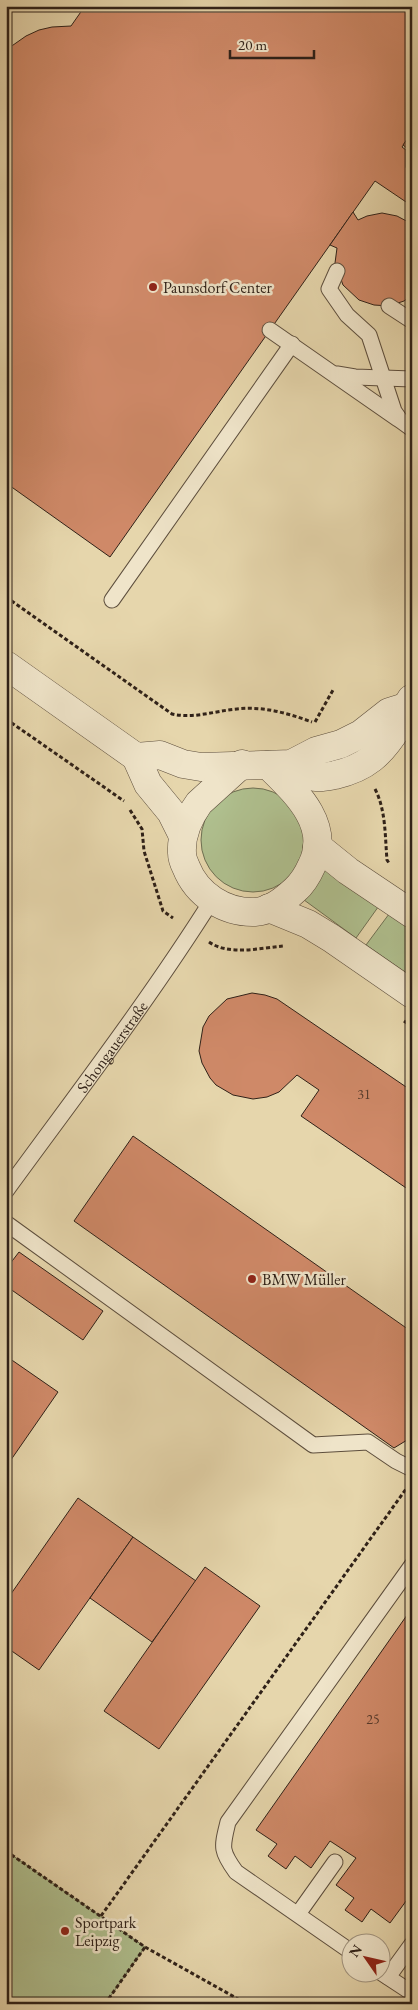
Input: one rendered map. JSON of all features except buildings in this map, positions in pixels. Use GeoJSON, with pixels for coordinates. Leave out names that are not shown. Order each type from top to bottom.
{"type":"FeatureCollection","features":[{"type":"Feature","properties":{"kind":"street"},"geometry":{"type":"LineString","coordinates":[[6,665],[136,757],[148,784],[171,812],[183,836]]}},
{"type":"Feature","properties":{"kind":"street"},"geometry":{"type":"LineString","coordinates":[[136,757],[160,755],[183,764],[201,767],[267,764],[342,744],[361,734],[389,712],[408,702]]}},
{"type":"Feature","properties":{"kind":"street"},"geometry":{"type":"LineString","coordinates":[[267,764],[295,792],[310,813],[316,830],[317,846],[314,861],[299,887],[285,899],[270,908],[257,912],[238,911],[212,900],[195,884],[181,854],[183,836],[194,811],[200,803],[267,764]]}},
{"type":"Feature","properties":{"kind":"street"},"geometry":{"type":"LineString","coordinates":[[317,846],[412,914]]}},
{"type":"Feature","properties":{"kind":"street"},"geometry":{"type":"LineString","coordinates":[[270,908],[308,924],[412,994]]}},
{"type":"Feature","properties":{"kind":"lane"},"geometry":{"type":"LineString","coordinates":[[337,271],[329,290],[347,315],[369,335],[394,411],[406,425]]}},
{"type":"Feature","properties":{"kind":"lane"},"geometry":{"type":"LineString","coordinates":[[389,306],[412,321]]}},
{"type":"Feature","properties":{"kind":"lane"},"geometry":{"type":"LineString","coordinates":[[270,330],[406,425]]}},
{"type":"Feature","properties":{"kind":"lane"},"geometry":{"type":"LineString","coordinates":[[112,600],[292,344]]}},
{"type":"Feature","properties":{"kind":"lane"},"geometry":{"type":"LineString","coordinates":[[333,373],[355,378],[412,379]]}},
{"type":"Feature","properties":{"kind":"lane","name":"Schongauerstraße"},"geometry":{"type":"LineString","coordinates":[[6,1191],[114,1043],[212,900]]}},
{"type":"Feature","properties":{"kind":"lane"},"geometry":{"type":"LineString","coordinates":[[6,1223],[313,1445],[368,1442],[396,1461],[412,1469]]}},
{"type":"Feature","properties":{"kind":"lane"},"geometry":{"type":"LineString","coordinates":[[340,1944],[236,1872],[226,1858],[222,1846],[228,1822],[412,1564]]}},
{"type":"Feature","properties":{"kind":"lane"},"geometry":{"type":"LineString","coordinates":[[298,1914],[335,1862]]}},
{"type":"Feature","properties":{"kind":"lane"},"geometry":{"type":"LineString","coordinates":[[390,1968],[412,1944]]}},
{"type":"Feature","properties":{"kind":"lane"},"geometry":{"type":"LineString","coordinates":[[390,1978],[412,1993]]}},
{"type":"Feature","properties":{"kind":"path"},"geometry":{"type":"LineString","coordinates":[[6,597],[172,714],[186,717],[237,709],[259,708],[283,712],[314,722],[320,726]]}},
{"type":"Feature","properties":{"kind":"path"},"geometry":{"type":"LineString","coordinates":[[314,722],[333,690]]}},
{"type":"Feature","properties":{"kind":"path"},"geometry":{"type":"LineString","coordinates":[[6,718],[125,801],[142,828],[144,851],[163,911],[173,918]]}},
{"type":"Feature","properties":{"kind":"path"},"geometry":{"type":"LineString","coordinates":[[372,784],[379,797],[383,815],[387,860],[391,866]]}},
{"type":"Feature","properties":{"kind":"path"},"geometry":{"type":"LineString","coordinates":[[208,942],[216,947],[242,950],[283,946],[291,948]]}},
{"type":"Feature","properties":{"kind":"path"},"geometry":{"type":"LineString","coordinates":[[404,1021],[412,1027]]}},
{"type":"Feature","properties":{"kind":"path"},"geometry":{"type":"LineString","coordinates":[[101,1916],[412,1481]]}},
{"type":"Feature","properties":{"kind":"path"},"geometry":{"type":"LineString","coordinates":[[6,1851],[145,1947],[247,2004]]}},
{"type":"Feature","properties":{"kind":"path"},"geometry":{"type":"LineString","coordinates":[[105,2004],[145,1947]]}},
{"type":"Feature","properties":{"kind":"green space"},"geometry":{"type":"Polygon","coordinates":[[[253,788],[273,792],[290,803],[301,820],[305,840],[301,860],[290,877],[273,888],[253,892],[233,888],[216,877],[205,860],[201,840],[205,820],[216,803],[233,792],[253,788]]]}},
{"type":"Feature","properties":{"kind":"green space"},"geometry":{"type":"Polygon","coordinates":[[[323,865],[381,903],[356,938],[300,897],[323,865]]]}},
{"type":"Feature","properties":{"kind":"green space"},"geometry":{"type":"Polygon","coordinates":[[[392,910],[412,924],[412,977],[366,945],[392,910]]]}},
{"type":"Feature","properties":{"kind":"green space","name":"Sportpark Leipzig"},"geometry":{"type":"Polygon","coordinates":[[[6,1851],[145,1947],[105,2004],[6,2004],[6,1851]]]}},
{"type":"Feature","properties":{"kind":"place","name":"Paunsdorf Center"},"geometry":{"type":"Point","coordinates":[153,287]}},
{"type":"Feature","properties":{"kind":"place","name":"BMW Müller"},"geometry":{"type":"Point","coordinates":[252,1279]}},
{"type":"Feature","properties":{"kind":"place","name":"Sportpark Leipzig"},"geometry":{"type":"Point","coordinates":[65,1931]}}]}
